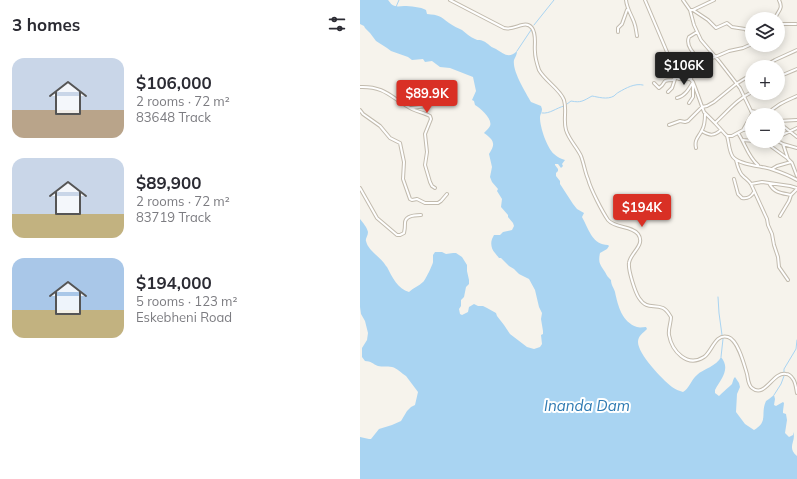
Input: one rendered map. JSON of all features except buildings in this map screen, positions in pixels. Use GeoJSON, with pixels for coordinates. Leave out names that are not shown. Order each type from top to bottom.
{"type":"FeatureCollection","features":[{"type":"Feature","properties":{"kind":"street"},"geometry":{"type":"LineString","coordinates":[[450,0],[504,28],[510,29],[529,25],[533,30],[535,37],[534,51],[537,64],[544,76],[564,100],[565,129],[582,157],[588,181],[596,198],[611,223],[632,229],[639,236],[639,244],[629,260],[629,270],[637,294],[642,301],[651,307],[663,308],[671,317],[669,334],[676,352],[688,360],[694,361],[706,356],[720,337],[728,337],[734,340],[750,384],[753,388],[758,390],[764,389],[777,376],[783,373],[790,375],[793,378],[797,393]]}},
{"type":"Feature","properties":{"kind":"street"},"geometry":{"type":"LineString","coordinates":[[626,0],[628,10],[635,24],[637,36]]}},
{"type":"Feature","properties":{"kind":"street"},"geometry":{"type":"LineString","coordinates":[[645,0],[667,52],[670,71],[675,78]]}},
{"type":"Feature","properties":{"kind":"street"},"geometry":{"type":"LineString","coordinates":[[683,0],[692,10],[708,20],[716,28],[727,23],[732,27],[745,29]]}},
{"type":"Feature","properties":{"kind":"street"},"geometry":{"type":"LineString","coordinates":[[692,10],[714,0]]}},
{"type":"Feature","properties":{"kind":"street"},"geometry":{"type":"LineString","coordinates":[[778,12],[781,9],[780,0]]}},
{"type":"Feature","properties":{"kind":"street"},"geometry":{"type":"LineString","coordinates":[[618,32],[618,28],[622,24],[628,10]]}},
{"type":"Feature","properties":{"kind":"street"},"geometry":{"type":"LineString","coordinates":[[692,10],[693,23],[704,44],[736,84],[750,108]]}},
{"type":"Feature","properties":{"kind":"street"},"geometry":{"type":"LineString","coordinates":[[785,24],[796,24]]}},
{"type":"Feature","properties":{"kind":"street"},"geometry":{"type":"LineString","coordinates":[[697,32],[689,37],[688,42],[691,50],[701,61]]}},
{"type":"Feature","properties":{"kind":"street"},"geometry":{"type":"LineString","coordinates":[[689,103],[692,97],[692,70],[701,61],[745,47]]}},
{"type":"Feature","properties":{"kind":"street"},"geometry":{"type":"LineString","coordinates":[[775,60],[797,50]]}},
{"type":"Feature","properties":{"kind":"street"},"geometry":{"type":"LineString","coordinates":[[785,74],[797,69]]}},
{"type":"Feature","properties":{"kind":"street"},"geometry":{"type":"LineString","coordinates":[[668,92],[672,88],[675,78]]}},
{"type":"Feature","properties":{"kind":"street"},"geometry":{"type":"LineString","coordinates":[[654,83],[659,88],[664,81],[673,80],[675,78],[692,82]]}},
{"type":"Feature","properties":{"kind":"street"},"geometry":{"type":"LineString","coordinates":[[669,126],[680,121],[688,121],[702,107],[714,102],[745,78]]}},
{"type":"Feature","properties":{"kind":"street"},"geometry":{"type":"LineString","coordinates":[[677,98],[686,93],[692,82]]}},
{"type":"Feature","properties":{"kind":"street"},"geometry":{"type":"LineString","coordinates":[[692,82],[705,114],[727,136],[731,153],[736,160],[742,176],[748,179],[751,184],[767,219],[778,257],[779,267],[788,280]]}},
{"type":"Feature","properties":{"kind":"street"},"geometry":{"type":"LineString","coordinates":[[360,87],[380,89],[410,108],[430,115],[431,118],[425,134],[427,152],[425,165],[430,182],[435,188]]}},
{"type":"Feature","properties":{"kind":"street"},"geometry":{"type":"LineString","coordinates":[[715,123],[744,96]]}},
{"type":"Feature","properties":{"kind":"street"},"geometry":{"type":"LineString","coordinates":[[774,108],[782,102],[797,96]]}},
{"type":"Feature","properties":{"kind":"street"},"geometry":{"type":"LineString","coordinates":[[410,108],[427,106],[434,98]]}},
{"type":"Feature","properties":{"kind":"street"},"geometry":{"type":"LineString","coordinates":[[360,110],[380,126],[390,138],[400,143],[404,162],[403,179],[410,199],[418,199],[426,203],[438,203],[447,194]]}},
{"type":"Feature","properties":{"kind":"street"},"geometry":{"type":"LineString","coordinates":[[696,148],[696,139],[704,125],[705,114]]}},
{"type":"Feature","properties":{"kind":"street"},"geometry":{"type":"LineString","coordinates":[[785,121],[797,120]]}},
{"type":"Feature","properties":{"kind":"street"},"geometry":{"type":"LineString","coordinates":[[727,136],[732,136],[738,133],[743,130],[745,126]]}},
{"type":"Feature","properties":{"kind":"street"},"geometry":{"type":"LineString","coordinates":[[785,128],[797,137]]}},
{"type":"Feature","properties":{"kind":"street"},"geometry":{"type":"LineString","coordinates":[[785,134],[797,128]]}},
{"type":"Feature","properties":{"kind":"street"},"geometry":{"type":"LineString","coordinates":[[702,130],[710,134],[715,134],[721,130]]}},
{"type":"Feature","properties":{"kind":"street"},"geometry":{"type":"LineString","coordinates":[[738,133],[744,140],[753,159],[760,166]]}},
{"type":"Feature","properties":{"kind":"street"},"geometry":{"type":"LineString","coordinates":[[744,140],[765,142],[791,162],[797,176]]}},
{"type":"Feature","properties":{"kind":"street"},"geometry":{"type":"LineString","coordinates":[[785,145],[797,148]]}},
{"type":"Feature","properties":{"kind":"street"},"geometry":{"type":"LineString","coordinates":[[784,148],[787,158]]}},
{"type":"Feature","properties":{"kind":"street"},"geometry":{"type":"LineString","coordinates":[[736,160],[746,164],[772,169],[791,176],[797,180]]}},
{"type":"Feature","properties":{"kind":"street"},"geometry":{"type":"LineString","coordinates":[[772,169],[791,162]]}},
{"type":"Feature","properties":{"kind":"street"},"geometry":{"type":"LineString","coordinates":[[734,179],[738,194],[742,198],[749,198],[754,192]]}},
{"type":"Feature","properties":{"kind":"street"},"geometry":{"type":"LineString","coordinates":[[751,184],[762,182],[797,188],[791,195],[780,216]]}},
{"type":"Feature","properties":{"kind":"street"},"geometry":{"type":"LineString","coordinates":[[769,183],[775,191],[791,195]]}},
{"type":"Feature","properties":{"kind":"street"},"geometry":{"type":"LineString","coordinates":[[360,188],[378,218],[397,235],[404,233],[407,218],[421,215]]}},
{"type":"Feature","properties":{"kind":"water","name":"Inanda Dam"},"geometry":{"type":"Polygon","coordinates":[[[360,0],[388,0],[392,5],[396,6],[421,8],[426,10],[427,14],[441,17],[476,40],[485,42],[504,54],[511,55],[517,51],[514,60],[515,70],[531,102],[541,106],[542,112],[540,122],[546,142],[554,154],[565,160],[561,168],[558,164],[555,164],[558,169],[556,176],[573,204],[577,209],[584,213],[582,217],[595,240],[609,246],[600,253],[599,261],[606,275],[611,280],[624,317],[632,325],[646,327],[647,329],[638,340],[642,353],[651,366],[672,387],[683,392],[697,375],[716,363],[721,357],[724,361],[725,370],[715,393],[719,396],[732,384],[735,377],[740,387],[737,394],[736,412],[745,424],[754,430],[759,427],[763,420],[766,401],[774,395],[774,405],[776,406],[783,402],[783,413],[786,414],[787,420],[785,433],[789,437],[793,435],[793,432],[794,435],[792,450],[797,456],[797,479],[360,479],[360,437],[371,439],[379,429],[401,421],[407,411],[415,405],[418,392],[406,376],[396,368],[378,366],[365,361],[362,357],[362,348],[367,340],[368,333],[360,307],[360,219],[365,225],[368,233],[366,240],[367,245],[384,263],[396,282],[405,290],[409,292],[424,281],[433,263],[433,255],[435,252],[442,252],[446,254],[456,253],[462,257],[467,265],[469,280],[464,297],[461,300],[461,306],[459,309],[460,314],[462,315],[468,312],[469,307],[474,304],[483,306],[496,313],[510,334],[527,347],[534,349],[540,347],[542,344],[541,335],[543,334],[543,331],[541,319],[542,313],[535,290],[529,279],[519,274],[501,258],[499,258],[492,247],[491,241],[494,235],[500,235],[503,232],[512,230],[514,226],[508,215],[501,207],[502,199],[497,191],[498,189],[490,177],[492,167],[489,154],[493,147],[493,142],[484,133],[490,127],[490,120],[472,100],[476,91],[473,77],[450,68],[440,67],[432,61],[425,62],[423,59],[412,60],[391,51],[376,41],[364,26],[360,24],[360,0]]]}},
{"type":"Feature","properties":{"kind":"waterway"},"geometry":{"type":"LineString","coordinates":[[396,7],[399,0]]}},
{"type":"Feature","properties":{"kind":"waterway"},"geometry":{"type":"LineString","coordinates":[[534,25],[554,0]]}},
{"type":"Feature","properties":{"kind":"waterway"},"geometry":{"type":"LineString","coordinates":[[517,51],[531,30]]}},
{"type":"Feature","properties":{"kind":"waterway"},"geometry":{"type":"LineString","coordinates":[[567,104],[571,101],[582,101],[592,96],[608,98],[631,86],[643,85]]}},
{"type":"Feature","properties":{"kind":"waterway"},"geometry":{"type":"LineString","coordinates":[[542,113],[548,113],[564,106]]}},
{"type":"Feature","properties":{"kind":"waterway"},"geometry":{"type":"LineString","coordinates":[[718,297],[722,335]]}},
{"type":"Feature","properties":{"kind":"waterway"},"geometry":{"type":"LineString","coordinates":[[721,357],[723,339]]}},
{"type":"Feature","properties":{"kind":"waterway"},"geometry":{"type":"LineString","coordinates":[[784,372],[784,369],[796,349],[797,340]]}},
{"type":"Feature","properties":{"kind":"waterway"},"geometry":{"type":"LineString","coordinates":[[774,395],[784,376]]}}]}
